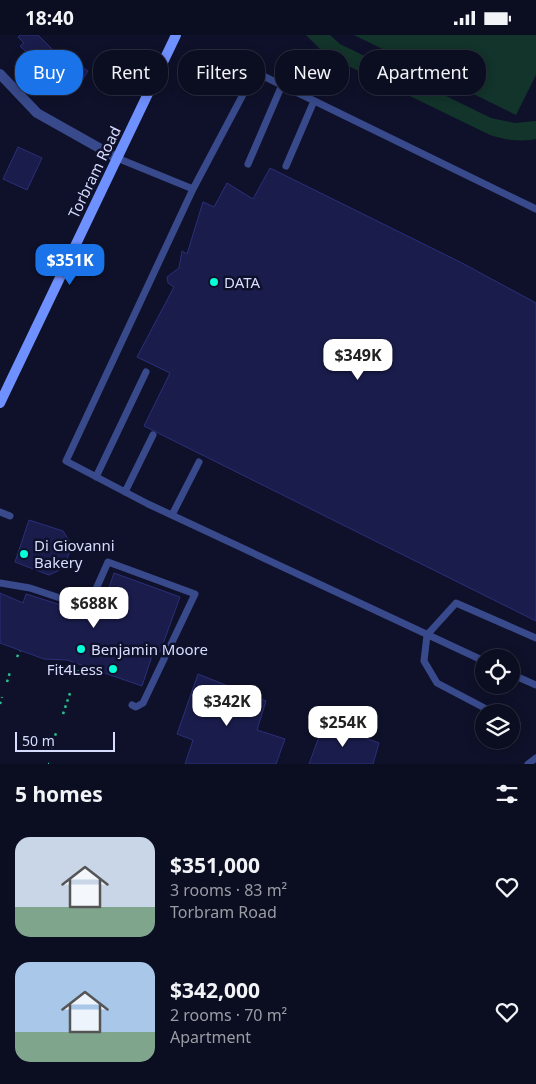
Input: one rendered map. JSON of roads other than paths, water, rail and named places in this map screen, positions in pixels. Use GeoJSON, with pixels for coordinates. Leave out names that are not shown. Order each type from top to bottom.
{"type":"FeatureCollection","features":[{"type":"Feature","properties":{"kind":"main road","name":"Torbram Road"},"geometry":{"type":"LineString","coordinates":[[0,403],[176,35]]}},
{"type":"Feature","properties":{"kind":"street"},"geometry":{"type":"LineString","coordinates":[[0,75],[37,113],[117,158]]}},
{"type":"Feature","properties":{"kind":"lane"},"geometry":{"type":"LineString","coordinates":[[275,82],[255,72],[193,189],[66,461],[172,515],[475,657]]}},
{"type":"Feature","properties":{"kind":"lane"},"geometry":{"type":"LineString","coordinates":[[248,164],[278,95]]}},
{"type":"Feature","properties":{"kind":"lane"},"geometry":{"type":"LineString","coordinates":[[302,95],[536,209]]}},
{"type":"Feature","properties":{"kind":"lane"},"geometry":{"type":"LineString","coordinates":[[286,166],[314,101]]}},
{"type":"Feature","properties":{"kind":"lane"},"geometry":{"type":"LineString","coordinates":[[117,158],[193,189]]}},
{"type":"Feature","properties":{"kind":"lane"},"geometry":{"type":"LineString","coordinates":[[96,477],[146,372]]}},
{"type":"Feature","properties":{"kind":"lane"},"geometry":{"type":"LineString","coordinates":[[125,492],[153,435]]}},
{"type":"Feature","properties":{"kind":"lane"},"geometry":{"type":"LineString","coordinates":[[172,515],[199,462]]}},
{"type":"Feature","properties":{"kind":"lane"},"geometry":{"type":"LineString","coordinates":[[0,512],[10,516]]}},
{"type":"Feature","properties":{"kind":"lane"},"geometry":{"type":"LineString","coordinates":[[0,583],[30,588],[81,605],[92,598],[108,562],[195,594],[143,703],[136,707],[132,705]]}},
{"type":"Feature","properties":{"kind":"lane"},"geometry":{"type":"LineString","coordinates":[[477,704],[437,683],[424,661],[427,635],[456,603],[536,638]]}},
{"type":"Feature","properties":{"kind":"lane"},"geometry":{"type":"LineString","coordinates":[[520,678],[536,685]]}},
{"type":"Feature","properties":{"kind":"lane"},"geometry":{"type":"LineString","coordinates":[[528,764],[536,758]]}},
{"type":"Feature","properties":{"kind":"place","name":"DATA"},"geometry":{"type":"Point","coordinates":[214,282]}},
{"type":"Feature","properties":{"kind":"place","name":"Di Giovanni Bakery"},"geometry":{"type":"Point","coordinates":[24,554]}},
{"type":"Feature","properties":{"kind":"place","name":"Benjamin Moore"},"geometry":{"type":"Point","coordinates":[81,649]}},
{"type":"Feature","properties":{"kind":"place","name":"Fit4Less"},"geometry":{"type":"Point","coordinates":[113,669]}}]}
